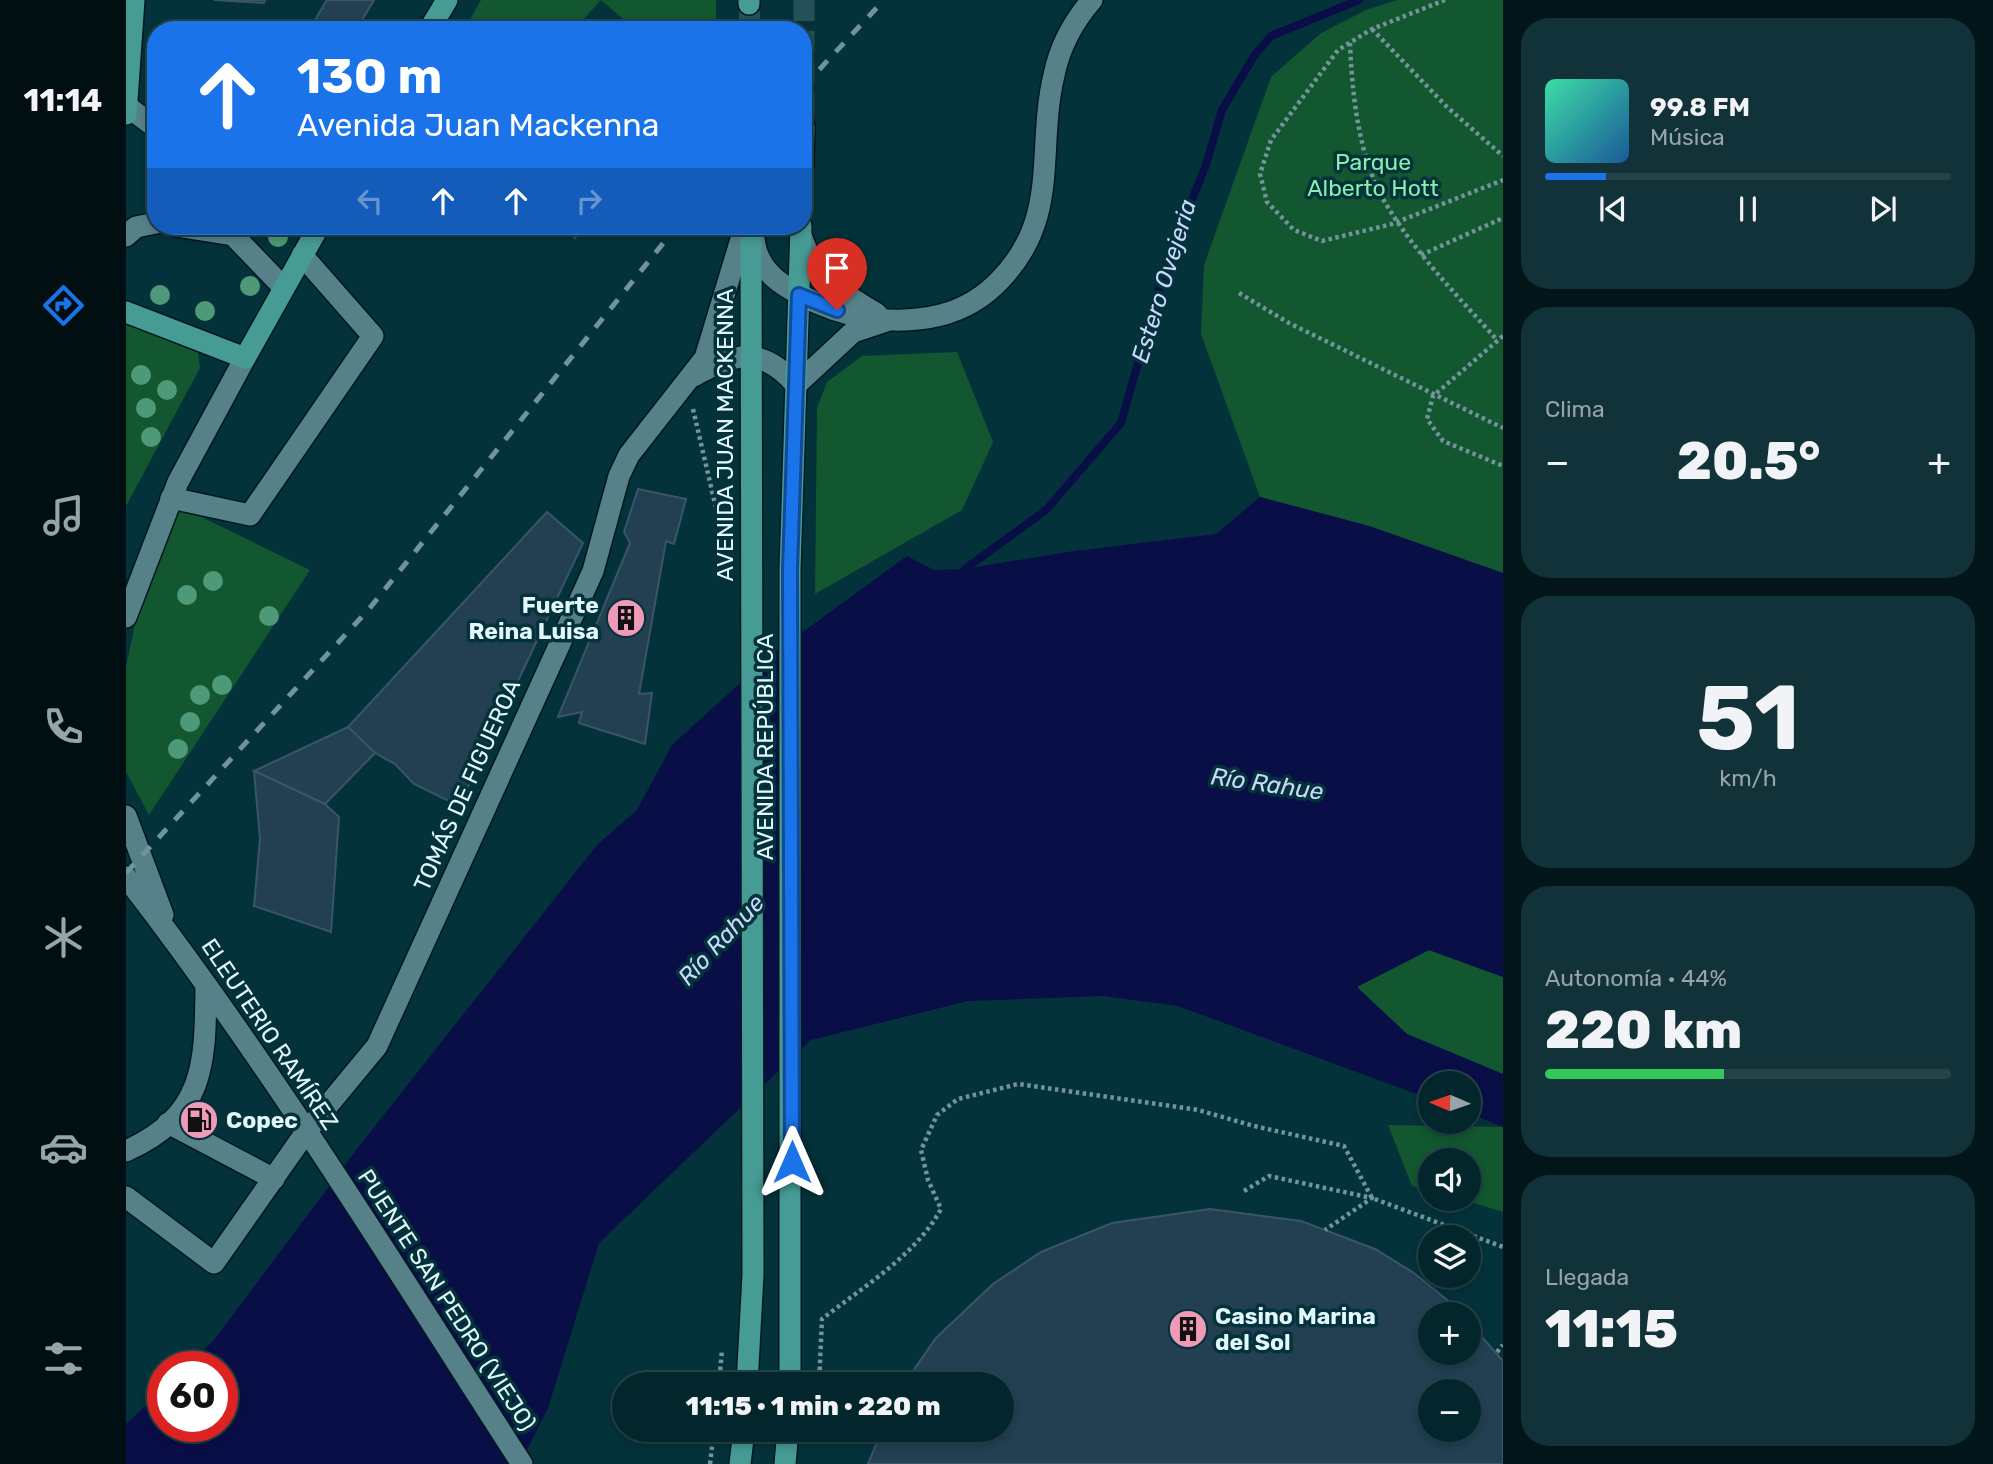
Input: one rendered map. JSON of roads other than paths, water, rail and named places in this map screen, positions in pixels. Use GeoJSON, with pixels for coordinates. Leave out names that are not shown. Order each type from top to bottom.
{"type":"FeatureCollection","features":[{"type":"Feature","properties":{"kind":"main road"},"geometry":{"type":"LineString","coordinates":[[126,114],[134,0]]}},
{"type":"Feature","properties":{"kind":"main road"},"geometry":{"type":"LineString","coordinates":[[434,21],[447,0]]}},
{"type":"Feature","properties":{"kind":"main road"},"geometry":{"type":"LineString","coordinates":[[126,312],[245,358],[314,235]]}},
{"type":"Feature","properties":{"kind":"main road","name":"AVENIDA JUAN MACKENNA"},"geometry":{"type":"LineString","coordinates":[[751,645],[752,235]]}},
{"type":"Feature","properties":{"kind":"main road"},"geometry":{"type":"LineString","coordinates":[[796,384],[801,235]]}},
{"type":"Feature","properties":{"kind":"main road","name":"AVENIDA REPÚBLICA"},"geometry":{"type":"LineString","coordinates":[[790,1372],[790,613],[796,384]]}},
{"type":"Feature","properties":{"kind":"main road","name":"AVENIDA REPÚBLICA"},"geometry":{"type":"LineString","coordinates":[[747,1372],[752,1213],[751,645]]}},
{"type":"Feature","properties":{"kind":"main road"},"geometry":{"type":"LineString","coordinates":[[740,1464],[743,1442]]}},
{"type":"Feature","properties":{"kind":"main road"},"geometry":{"type":"LineString","coordinates":[[785,1464],[787,1442]]}},
{"type":"Feature","properties":{"kind":"street"},"geometry":{"type":"LineString","coordinates":[[753,235],[755,250],[761,264],[783,286],[799,295],[852,314],[888,320],[927,319],[953,312],[973,302],[1014,266],[1030,241],[1039,215],[1053,76],[1065,39],[1092,0]]}},
{"type":"Feature","properties":{"kind":"street"},"geometry":{"type":"LineString","coordinates":[[127,106],[147,121]]}},
{"type":"Feature","properties":{"kind":"street"},"geometry":{"type":"LineString","coordinates":[[126,236],[136,227],[147,225]]}},
{"type":"Feature","properties":{"kind":"street"},"geometry":{"type":"LineString","coordinates":[[240,235],[284,288]]}},
{"type":"Feature","properties":{"kind":"street","name":"TOMÁS DE FIGUEROA"},"geometry":{"type":"LineString","coordinates":[[126,1197],[214,1263],[306,1132],[377,1046],[593,571],[624,465],[639,439],[691,379],[705,358],[742,235]]}},
{"type":"Feature","properties":{"kind":"street"},"geometry":{"type":"LineString","coordinates":[[802,235],[807,256],[825,279],[888,320]]}},
{"type":"Feature","properties":{"kind":"street"},"geometry":{"type":"LineString","coordinates":[[171,498],[250,515],[373,336],[302,255]]}},
{"type":"Feature","properties":{"kind":"street"},"geometry":{"type":"LineString","coordinates":[[751,355],[782,369],[796,384],[853,332],[888,320]]}},
{"type":"Feature","properties":{"kind":"street","name":"TOMÁS DE FIGUEROA"},"geometry":{"type":"LineString","coordinates":[[691,379],[729,359],[751,355]]}},
{"type":"Feature","properties":{"kind":"street"},"geometry":{"type":"LineString","coordinates":[[126,617],[171,498],[245,358]]}},
{"type":"Feature","properties":{"kind":"street","name":"ELEUTERIO RAMÍREZ"},"geometry":{"type":"LineString","coordinates":[[126,816],[170,934]]}},
{"type":"Feature","properties":{"kind":"street","name":"ELEUTERIO RAMÍREZ"},"geometry":{"type":"LineString","coordinates":[[126,877],[170,934],[327,1164]]}},
{"type":"Feature","properties":{"kind":"street"},"geometry":{"type":"LineString","coordinates":[[126,1151],[168,1123],[188,1099],[200,1073],[207,1035],[206,987]]}},
{"type":"Feature","properties":{"kind":"street"},"geometry":{"type":"LineString","coordinates":[[168,1123],[274,1178]]}},
{"type":"Feature","properties":{"kind":"street","name":"PUENTE SAN PEDRO (VIEJO)"},"geometry":{"type":"LineString","coordinates":[[327,1164],[522,1464]]}},
{"type":"Feature","properties":{"kind":"water","name":"Río Rahue"},"geometry":{"type":"Polygon","coordinates":[[[1260,497],[1369,526],[1503,573],[1503,977],[1429,950],[1357,987],[1407,1034],[1503,1074],[1503,1127],[1481,1118],[1481,1071],[1418,1071],[1418,1095],[1178,1006],[1103,996],[968,1001],[811,1040],[599,1243],[548,1408],[520,1464],[126,1464],[126,1424],[147,1404],[147,1442],[238,1442],[238,1351],[203,1351],[214,1340],[360,1145],[597,845],[637,810],[672,745],[771,655],[907,556],[934,570],[964,569],[1067,552],[1216,534],[1260,497]]]}},
{"type":"Feature","properties":{"kind":"waterway","name":"Estero Ovejeria"},"geometry":{"type":"LineString","coordinates":[[965,569],[1046,510],[1121,423],[1166,264],[1206,165],[1222,110],[1254,56],[1271,36],[1359,0]]}},
{"type":"Feature","properties":{"kind":"tunnel"},"geometry":{"type":"LineString","coordinates":[[804,0],[804,21]]}},
{"type":"Feature","properties":{"kind":"tunnel"},"geometry":{"type":"LineString","coordinates":[[749,4],[750,21]]}},
{"type":"Feature","properties":{"kind":"railway"},"geometry":{"type":"LineString","coordinates":[[812,77],[884,0]]}},
{"type":"Feature","properties":{"kind":"railway"},"geometry":{"type":"LineString","coordinates":[[126,873],[369,609],[670,235]]}},
{"type":"Feature","properties":{"kind":"place","name":"Fuerte Reina Luisa"},"geometry":{"type":"Point","coordinates":[626,618]}},
{"type":"Feature","properties":{"kind":"place","name":"Copec"},"geometry":{"type":"Point","coordinates":[199,1120]}},
{"type":"Feature","properties":{"kind":"place","name":"Casino Marina del Sol"},"geometry":{"type":"Point","coordinates":[1188,1329]}},
{"type":"Feature","properties":{"kind":"park label","name":"Parque Alberto Hott"},"geometry":{"type":"Point","coordinates":[1373,175]}}]}
